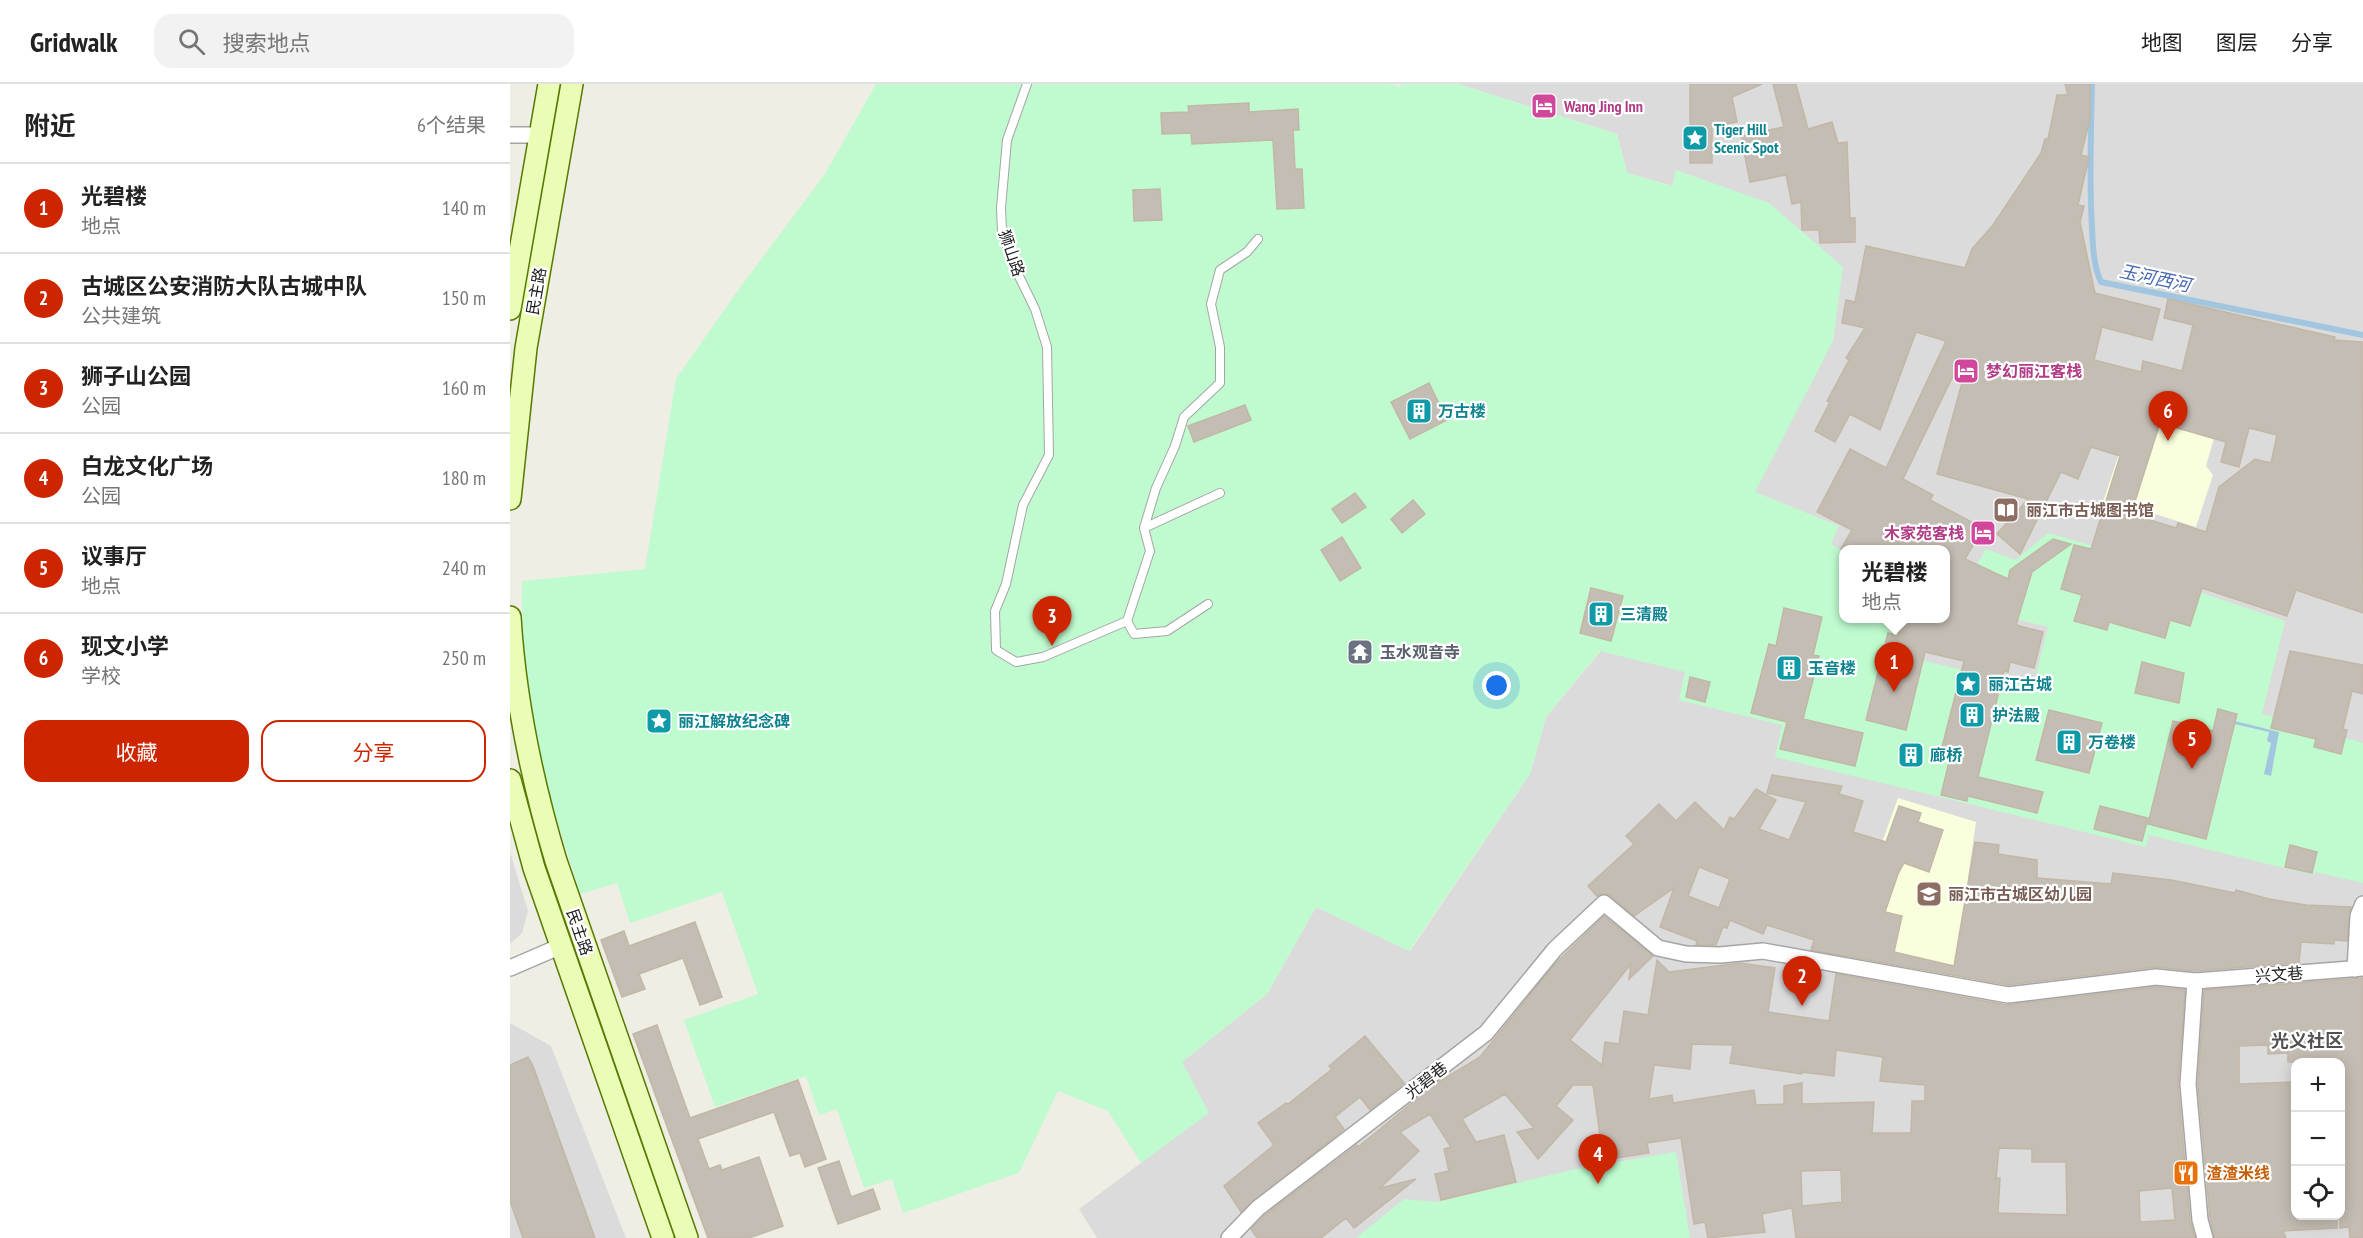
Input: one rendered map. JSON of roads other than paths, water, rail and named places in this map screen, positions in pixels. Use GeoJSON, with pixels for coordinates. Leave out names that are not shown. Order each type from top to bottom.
{"type":"FeatureCollection","features":[{"type":"Feature","properties":{"kind":"main road","name":"民主路"},"geometry":{"type":"LineString","coordinates":[[510,306],[549,84]]}},
{"type":"Feature","properties":{"kind":"main road","name":"民主路"},"geometry":{"type":"LineString","coordinates":[[510,500],[526,348],[572,84]]}},
{"type":"Feature","properties":{"kind":"main road","name":"民主路"},"geometry":{"type":"LineString","coordinates":[[510,617],[522,724],[539,803],[556,861],[687,1238]]}},
{"type":"Feature","properties":{"kind":"main road","name":"民主路"},"geometry":{"type":"LineString","coordinates":[[510,780],[534,868],[663,1238]]}},
{"type":"Feature","properties":{"kind":"street"},"geometry":{"type":"LineString","coordinates":[[510,135],[541,135]]}},
{"type":"Feature","properties":{"kind":"street","name":"兴文巷"},"geometry":{"type":"LineString","coordinates":[[1604,903],[1658,948],[1686,954],[1763,951],[2008,994],[2156,977],[2195,981],[2359,969]]}},
{"type":"Feature","properties":{"kind":"street","name":"光碧巷"},"geometry":{"type":"LineString","coordinates":[[1229,1238],[1258,1208],[1486,1033],[1555,949],[1604,903]]}},
{"type":"Feature","properties":{"kind":"street"},"geometry":{"type":"LineString","coordinates":[[2359,969],[2358,916],[2363,904]]}},
{"type":"Feature","properties":{"kind":"street"},"geometry":{"type":"LineString","coordinates":[[510,968],[561,946]]}},
{"type":"Feature","properties":{"kind":"street"},"geometry":{"type":"LineString","coordinates":[[2195,981],[2188,1084],[2200,1220],[2205,1238]]}},
{"type":"Feature","properties":{"kind":"lane","name":"狮山路"},"geometry":{"type":"LineString","coordinates":[[1027,84],[1013,118],[1003,162],[1002,231],[1011,260],[1042,328],[1047,347],[1050,384],[1049,455],[1023,505],[1006,585],[995,611],[996,650],[1016,662],[1043,657],[1126,621]]}},
{"type":"Feature","properties":{"kind":"lane"},"geometry":{"type":"LineString","coordinates":[[1208,604],[1167,631],[1134,634],[1126,621],[1150,551],[1144,528],[1156,488],[1175,446],[1184,417],[1220,383],[1220,347],[1211,304],[1220,270],[1247,252],[1258,239]]}},
{"type":"Feature","properties":{"kind":"lane"},"geometry":{"type":"LineString","coordinates":[[1144,528],[1220,493]]}},
{"type":"Feature","properties":{"kind":"water"},"geometry":{"type":"Polygon","coordinates":[[[2227,719],[2279,732],[2271,776],[2264,774],[2271,743],[2267,741],[2269,732],[2226,722],[2227,719]]]}},
{"type":"Feature","properties":{"kind":"waterway","name":"玉河西河"},"geometry":{"type":"LineString","coordinates":[[2092,84],[2091,210],[2094,255],[2101,282],[2363,335]]}},
{"type":"Feature","properties":{"kind":"place","name":"Wang Jing Inn"},"geometry":{"type":"Point","coordinates":[1544,106]}},
{"type":"Feature","properties":{"kind":"place","name":"Tiger Hill Scenic Spot"},"geometry":{"type":"Point","coordinates":[1695,138]}},
{"type":"Feature","properties":{"kind":"place","name":"梦幻丽江客栈"},"geometry":{"type":"Point","coordinates":[1966,371]}},
{"type":"Feature","properties":{"kind":"place","name":"万古楼"},"geometry":{"type":"Point","coordinates":[1419,411]}},
{"type":"Feature","properties":{"kind":"place","name":"现文小学"},"geometry":{"type":"Point","coordinates":[2168,441]}},
{"type":"Feature","properties":{"kind":"place","name":"丽江市古城图书馆"},"geometry":{"type":"Point","coordinates":[2006,510]}},
{"type":"Feature","properties":{"kind":"place","name":"木家苑客栈"},"geometry":{"type":"Point","coordinates":[1983,533]}},
{"type":"Feature","properties":{"kind":"place","name":"三清殿"},"geometry":{"type":"Point","coordinates":[1601,614]}},
{"type":"Feature","properties":{"kind":"place","name":"狮子山公园"},"geometry":{"type":"Point","coordinates":[1052,646]}},
{"type":"Feature","properties":{"kind":"place","name":"玉水观音寺"},"geometry":{"type":"Point","coordinates":[1360,652]}},
{"type":"Feature","properties":{"kind":"place","name":"玉音楼"},"geometry":{"type":"Point","coordinates":[1789,668]}},
{"type":"Feature","properties":{"kind":"place","name":"丽江古城"},"geometry":{"type":"Point","coordinates":[1968,684]}},
{"type":"Feature","properties":{"kind":"place","name":"光碧楼"},"geometry":{"type":"Point","coordinates":[1894,692]}},
{"type":"Feature","properties":{"kind":"place","name":"护法殿"},"geometry":{"type":"Point","coordinates":[1972,715]}},
{"type":"Feature","properties":{"kind":"place","name":"丽江解放纪念碑"},"geometry":{"type":"Point","coordinates":[659,721]}},
{"type":"Feature","properties":{"kind":"place","name":"万卷楼"},"geometry":{"type":"Point","coordinates":[2069,742]}},
{"type":"Feature","properties":{"kind":"place","name":"廊桥"},"geometry":{"type":"Point","coordinates":[1911,755]}},
{"type":"Feature","properties":{"kind":"place","name":"议事厅"},"geometry":{"type":"Point","coordinates":[2192,769]}},
{"type":"Feature","properties":{"kind":"place","name":"丽江市古城区幼儿园"},"geometry":{"type":"Point","coordinates":[1929,894]}},
{"type":"Feature","properties":{"kind":"place","name":"古城区公安消防大队古城中队"},"geometry":{"type":"Point","coordinates":[1802,1006]}},
{"type":"Feature","properties":{"kind":"place","name":"渣渣米线"},"geometry":{"type":"Point","coordinates":[2186,1173]}},
{"type":"Feature","properties":{"kind":"place","name":"白龙文化广场"},"geometry":{"type":"Point","coordinates":[1598,1184]}},
{"type":"Feature","properties":{"kind":"district","name":"光义社区"},"geometry":{"type":"Point","coordinates":[2307,1040]}}]}
